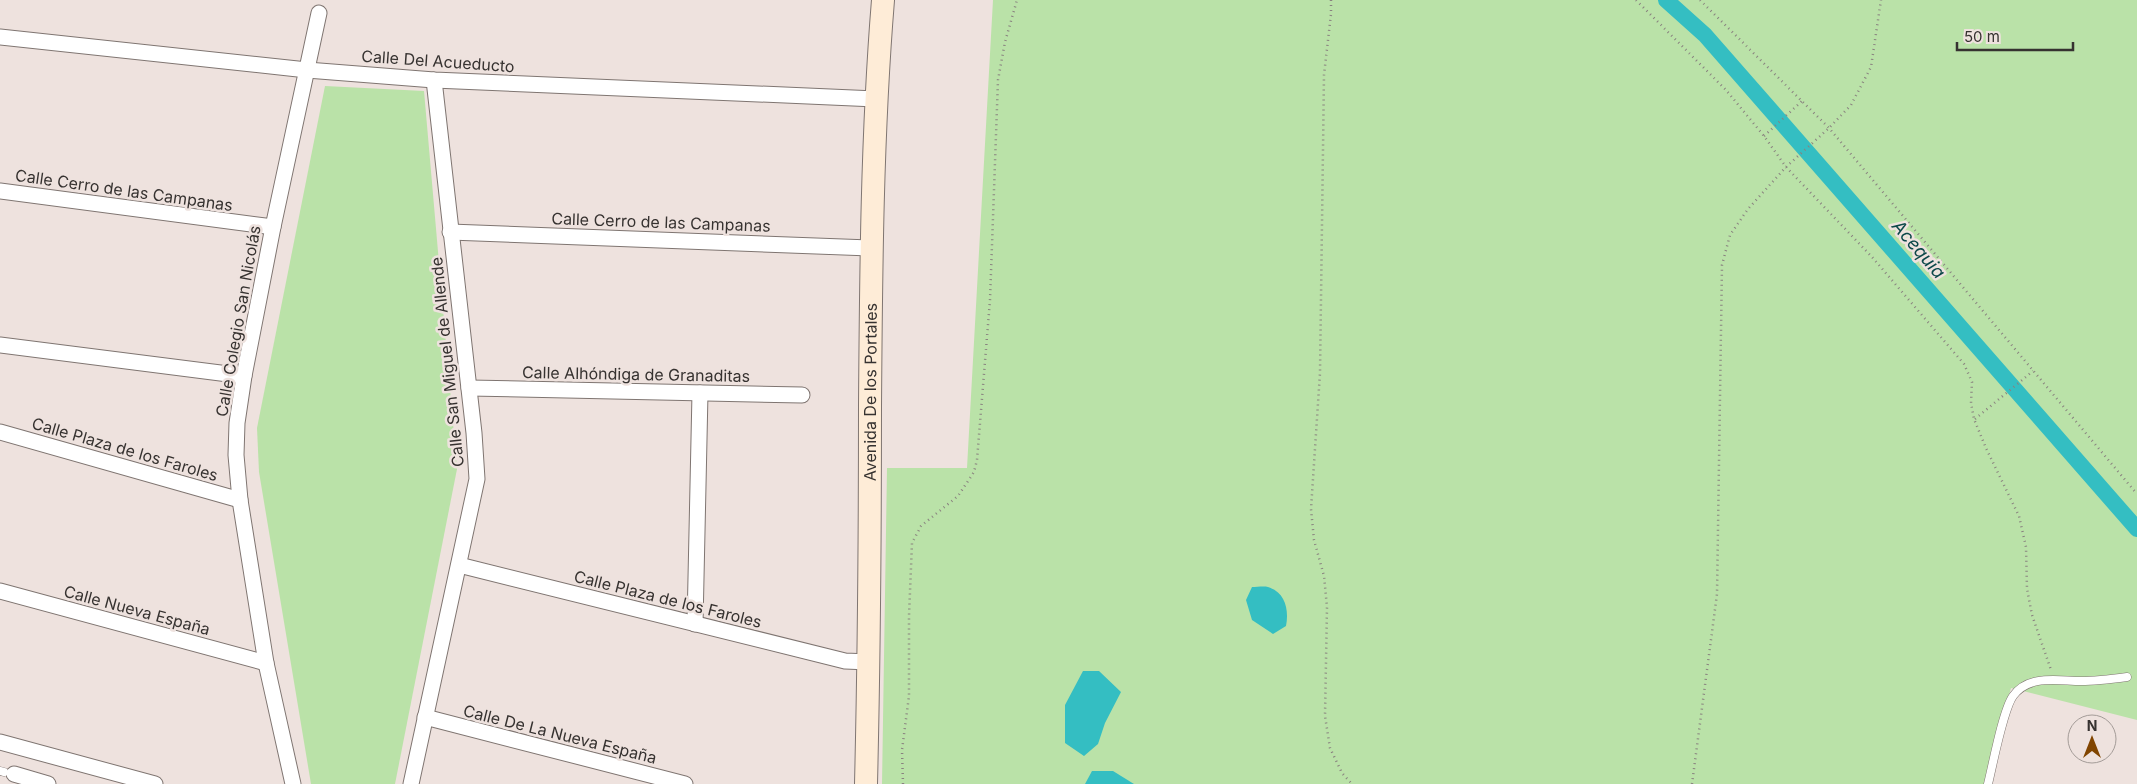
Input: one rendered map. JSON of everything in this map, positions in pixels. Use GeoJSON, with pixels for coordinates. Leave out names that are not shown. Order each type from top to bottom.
{"type":"FeatureCollection","features":[{"type":"Feature","properties":{"kind":"street","name":"Avenida De los Portales"},"geometry":{"type":"LineString","coordinates":[[866,784],[869,662],[870,248],[876,100],[883,0]]}},
{"type":"Feature","properties":{"kind":"street","name":"Calle Colegio San Nicolás"},"geometry":{"type":"LineString","coordinates":[[293,784],[266,663],[240,500],[236,455],[237,423],[244,376],[273,227],[319,13]]}},
{"type":"Feature","properties":{"kind":"street","name":"Calle Del Acueducto"},"geometry":{"type":"LineString","coordinates":[[0,38],[306,70],[434,80],[876,100]]}},
{"type":"Feature","properties":{"kind":"street","name":"Calle San Miguel de Allende"},"geometry":{"type":"LineString","coordinates":[[411,784],[477,479],[474,433],[434,80]]}},
{"type":"Feature","properties":{"kind":"street","name":"Calle Cerro de las Campanas"},"geometry":{"type":"LineString","coordinates":[[0,191],[273,227]]}},
{"type":"Feature","properties":{"kind":"street","name":"Calle Cerro de las Campanas"},"geometry":{"type":"LineString","coordinates":[[450,232],[870,248]]}},
{"type":"Feature","properties":{"kind":"street"},"geometry":{"type":"LineString","coordinates":[[0,345],[244,376]]}},
{"type":"Feature","properties":{"kind":"street","name":"Calle Alhóndiga de Granaditas"},"geometry":{"type":"LineString","coordinates":[[468,388],[802,395]]}},
{"type":"Feature","properties":{"kind":"street"},"geometry":{"type":"LineString","coordinates":[[695,624],[700,393]]}},
{"type":"Feature","properties":{"kind":"street","name":"Calle Plaza de los Faroles"},"geometry":{"type":"LineString","coordinates":[[0,432],[240,500]]}},
{"type":"Feature","properties":{"kind":"street","name":"Calle Plaza de los Faroles"},"geometry":{"type":"LineString","coordinates":[[459,565],[845,661],[869,662]]}},
{"type":"Feature","properties":{"kind":"street","name":"Calle Nueva España"},"geometry":{"type":"LineString","coordinates":[[0,591],[266,663]]}},
{"type":"Feature","properties":{"kind":"street","name":"Calle De La Nueva España"},"geometry":{"type":"LineString","coordinates":[[425,717],[685,784]]}},
{"type":"Feature","properties":{"kind":"street"},"geometry":{"type":"LineString","coordinates":[[0,742],[155,784]]}},
{"type":"Feature","properties":{"kind":"street"},"geometry":{"type":"LineString","coordinates":[[6,773],[48,784]]}},
{"type":"Feature","properties":{"kind":"lane"},"geometry":{"type":"LineString","coordinates":[[1988,784],[2009,704],[2014,696],[2030,683],[2041,680],[2083,681],[2127,677]]}},
{"type":"Feature","properties":{"kind":"path"},"geometry":{"type":"LineString","coordinates":[[903,784],[902,750],[910,696],[909,616],[912,544],[921,526],[958,496],[974,472],[977,460],[990,300],[998,80],[1005,42],[1017,0]]}},
{"type":"Feature","properties":{"kind":"path"},"geometry":{"type":"LineString","coordinates":[[1331,0],[1332,14],[1324,75],[1320,373],[1311,510],[1314,540],[1324,576],[1327,607],[1325,716],[1330,748],[1342,774],[1352,784]]}},
{"type":"Feature","properties":{"kind":"path"},"geometry":{"type":"LineString","coordinates":[[1636,0],[1726,90],[1764,136],[1786,167],[1872,257],[1964,364],[1972,382],[1971,403],[1974,419],[2019,516],[2026,547],[2027,589],[2032,614],[2055,680]]}},
{"type":"Feature","properties":{"kind":"path"},"geometry":{"type":"LineString","coordinates":[[1700,0],[1829,128],[2137,494]]}},
{"type":"Feature","properties":{"kind":"path"},"geometry":{"type":"LineString","coordinates":[[1692,784],[1717,594],[1722,264],[1730,235],[1748,209],[1786,167],[1819,138],[1851,105],[1872,67],[1881,0]]}},
{"type":"Feature","properties":{"kind":"path"},"geometry":{"type":"LineString","coordinates":[[1764,136],[1802,101]]}},
{"type":"Feature","properties":{"kind":"path"},"geometry":{"type":"LineString","coordinates":[[1974,419],[2034,371]]}},
{"type":"Feature","properties":{"kind":"green space"},"geometry":{"type":"Polygon","coordinates":[[[993,0],[2137,0],[2137,720],[2011,688],[1985,784],[882,784],[887,468],[967,468],[993,0]]]}},
{"type":"Feature","properties":{"kind":"green space"},"geometry":{"type":"Polygon","coordinates":[[[325,86],[424,91],[457,469],[395,784],[311,784],[259,472],[257,428],[325,86]]]}},
{"type":"Feature","properties":{"kind":"water"},"geometry":{"type":"Polygon","coordinates":[[[1252,587],[1268,587],[1279,593],[1285,603],[1287,614],[1286,626],[1273,634],[1252,620],[1246,600],[1252,587]]]}},
{"type":"Feature","properties":{"kind":"water"},"geometry":{"type":"Polygon","coordinates":[[[1083,671],[1099,671],[1121,692],[1105,723],[1098,744],[1084,756],[1065,743],[1065,705],[1083,671]]]}},
{"type":"Feature","properties":{"kind":"water"},"geometry":{"type":"Polygon","coordinates":[[[1092,771],[1113,771],[1134,784],[1085,784],[1092,771]]]}},
{"type":"Feature","properties":{"kind":"waterway","name":"Acequia"},"geometry":{"type":"LineString","coordinates":[[1666,0],[1705,35],[2137,529]]}}]}
